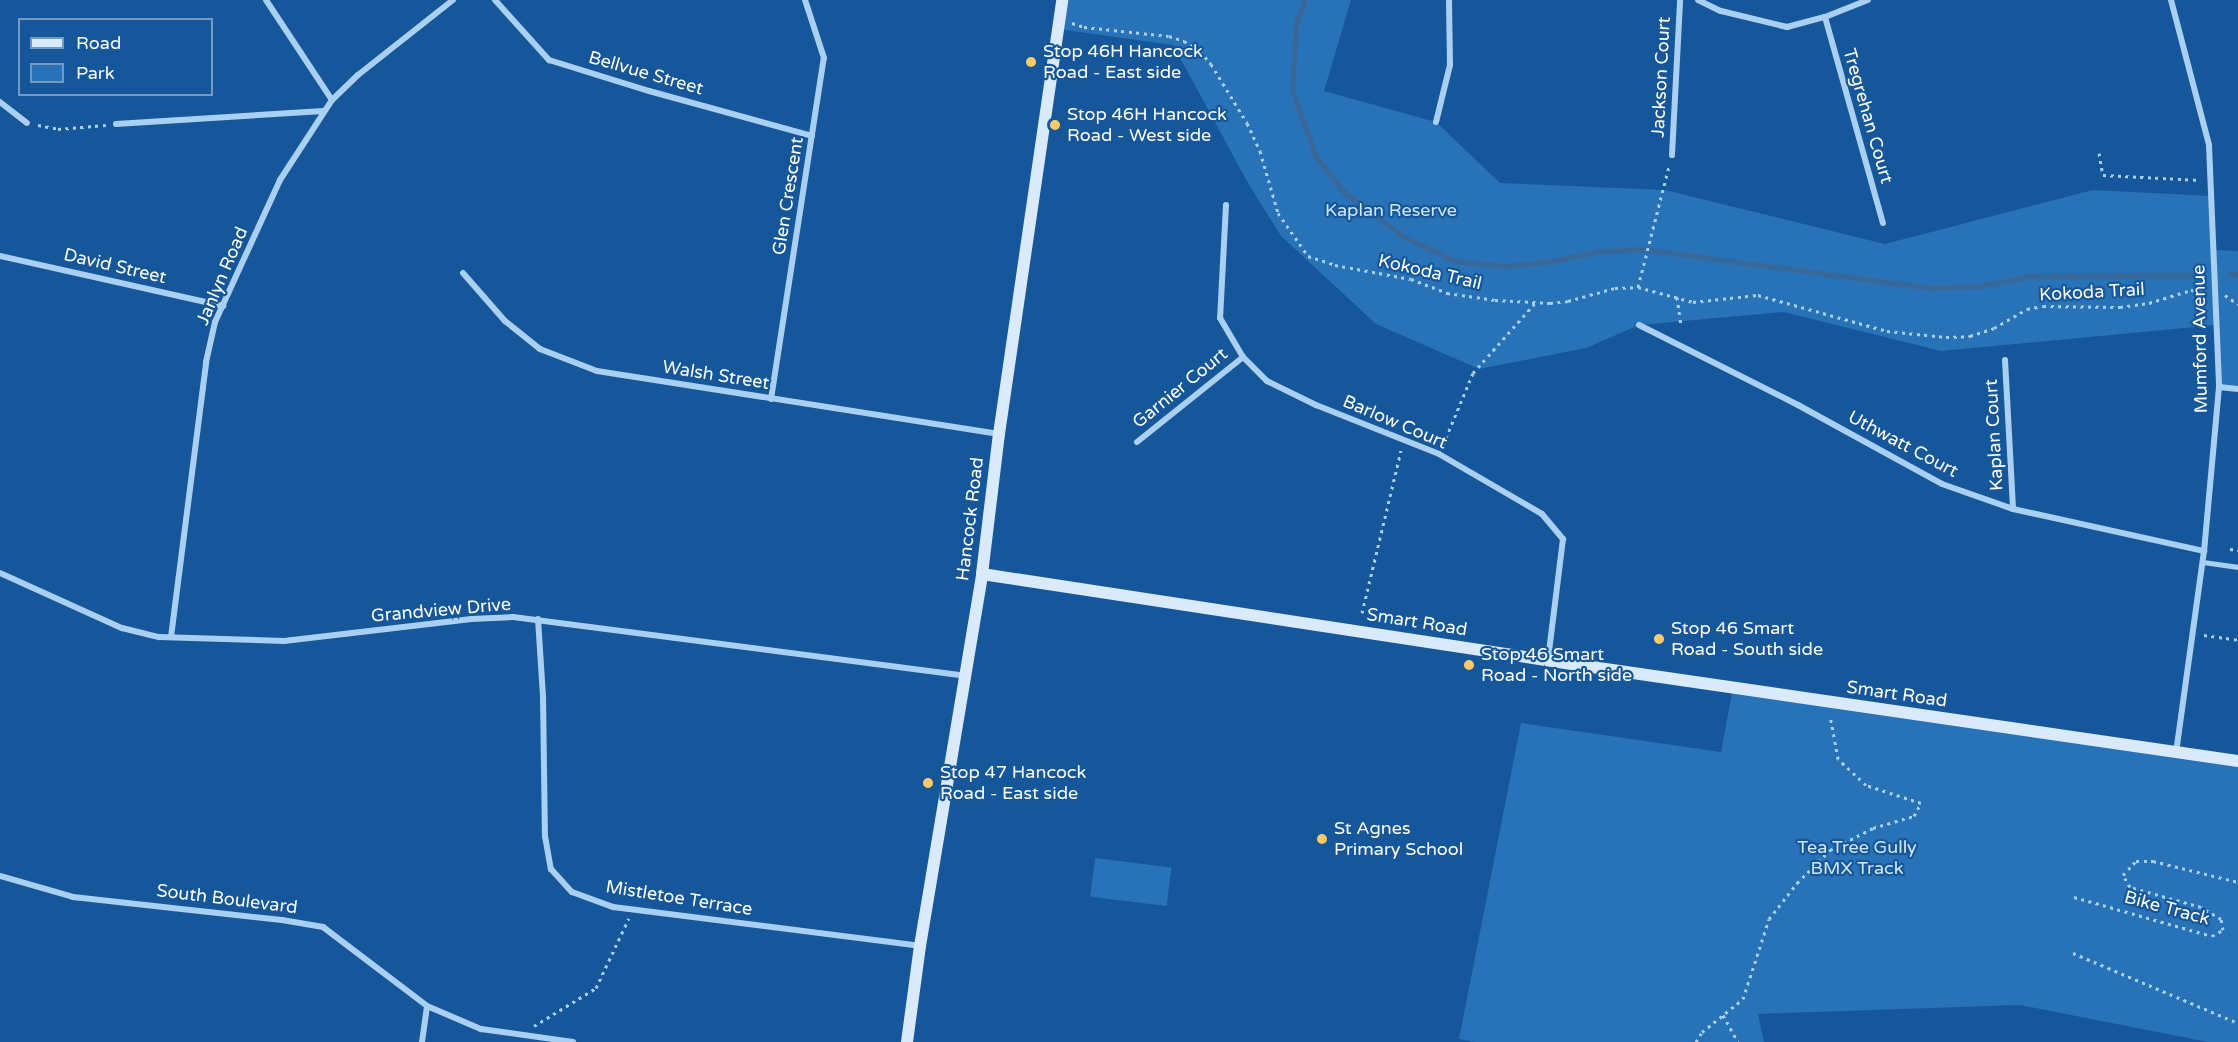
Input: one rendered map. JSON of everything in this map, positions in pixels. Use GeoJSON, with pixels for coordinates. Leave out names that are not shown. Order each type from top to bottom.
{"type":"FeatureCollection","features":[{"type":"Feature","properties":{"kind":"main road","name":"Hancock Road"},"geometry":{"type":"LineString","coordinates":[[908,1042],[920,946],[982,574],[999,434],[1062,3]]}},
{"type":"Feature","properties":{"kind":"main road","name":"Smart Road"},"geometry":{"type":"LineString","coordinates":[[982,574],[1829,702],[2238,761]]}},
{"type":"Feature","properties":{"kind":"street"},"geometry":{"type":"LineString","coordinates":[[266,0],[332,100]]}},
{"type":"Feature","properties":{"kind":"street","name":"Janlyn Road"},"geometry":{"type":"LineString","coordinates":[[171,637],[206,362],[215,322],[280,180],[332,100],[358,75],[453,0]]}},
{"type":"Feature","properties":{"kind":"street","name":"Bellvue Street"},"geometry":{"type":"LineString","coordinates":[[495,0],[549,60],[649,91],[812,136]]}},
{"type":"Feature","properties":{"kind":"street","name":"Glen Crescent"},"geometry":{"type":"LineString","coordinates":[[771,399],[824,58],[804,0]]}},
{"type":"Feature","properties":{"kind":"street"},"geometry":{"type":"LineString","coordinates":[[1436,122],[1450,64],[1449,0]]}},
{"type":"Feature","properties":{"kind":"street","name":"Jackson Court"},"geometry":{"type":"LineString","coordinates":[[1672,155],[1680,0]]}},
{"type":"Feature","properties":{"kind":"street"},"geometry":{"type":"LineString","coordinates":[[1698,0],[1721,10],[1787,27],[1825,17],[1868,0]]}},
{"type":"Feature","properties":{"kind":"street","name":"Mumford Avenue"},"geometry":{"type":"LineString","coordinates":[[2171,0],[2209,145],[2219,387],[2203,562],[2176,752]]}},
{"type":"Feature","properties":{"kind":"street","name":"Tregrehan Court"},"geometry":{"type":"LineString","coordinates":[[1825,17],[1883,222]]}},
{"type":"Feature","properties":{"kind":"street"},"geometry":{"type":"LineString","coordinates":[[0,102],[27,123]]}},
{"type":"Feature","properties":{"kind":"street"},"geometry":{"type":"LineString","coordinates":[[117,124],[324,111]]}},
{"type":"Feature","properties":{"kind":"street","name":"Barlow Court"},"geometry":{"type":"LineString","coordinates":[[1227,205],[1220,318],[1243,357],[1267,381],[1316,405],[1439,454],[1542,514],[1563,539],[1548,660]]}},
{"type":"Feature","properties":{"kind":"street","name":"David Street"},"geometry":{"type":"LineString","coordinates":[[0,256],[223,306]]}},
{"type":"Feature","properties":{"kind":"street","name":"Walsh Street"},"geometry":{"type":"LineString","coordinates":[[463,273],[505,321],[540,349],[597,371],[999,434]]}},
{"type":"Feature","properties":{"kind":"street","name":"Uthwatt Court"},"geometry":{"type":"LineString","coordinates":[[1639,325],[1798,405],[1942,484],[2013,509],[2204,551]]}},
{"type":"Feature","properties":{"kind":"street","name":"Garnier Court"},"geometry":{"type":"LineString","coordinates":[[1137,442],[1243,357]]}},
{"type":"Feature","properties":{"kind":"street","name":"Kaplan Court"},"geometry":{"type":"LineString","coordinates":[[2005,360],[2013,509]]}},
{"type":"Feature","properties":{"kind":"street"},"geometry":{"type":"LineString","coordinates":[[2219,387],[2238,389]]}},
{"type":"Feature","properties":{"kind":"street","name":"Grandview Drive"},"geometry":{"type":"LineString","coordinates":[[0,573],[123,628],[171,637],[284,641],[472,619],[513,617],[965,676]]}},
{"type":"Feature","properties":{"kind":"street","name":"Mistletoe Terrace"},"geometry":{"type":"LineString","coordinates":[[538,619],[543,696],[545,836],[551,869],[572,892],[613,907],[920,946]]}},
{"type":"Feature","properties":{"kind":"street","name":"South Boulevard"},"geometry":{"type":"LineString","coordinates":[[0,876],[73,897],[282,920],[323,927],[427,1006],[481,1029],[573,1042]]}},
{"type":"Feature","properties":{"kind":"street"},"geometry":{"type":"LineString","coordinates":[[422,1042],[427,1006]]}},
{"type":"Feature","properties":{"kind":"lane"},"geometry":{"type":"LineString","coordinates":[[2203,562],[2238,567]]}},
{"type":"Feature","properties":{"kind":"path","name":"Kokoda Trail"},"geometry":{"type":"LineString","coordinates":[[1062,3],[1071,22],[1084,27],[1169,36],[1184,40],[1200,51],[1211,64],[1247,123],[1260,151],[1278,213],[1308,256],[1335,265],[1412,279],[1447,293],[1495,300],[1537,301],[1568,301],[1615,288],[1638,287],[1693,302],[1758,295],[1887,331],[1946,337],[1970,336],[1994,328],[2027,309],[2120,307],[2149,303],[2191,290],[2215,291]]}},
{"type":"Feature","properties":{"kind":"path"},"geometry":{"type":"LineString","coordinates":[[27,123],[58,129],[117,124]]}},
{"type":"Feature","properties":{"kind":"path"},"geometry":{"type":"LineString","coordinates":[[2099,153],[2103,175],[2211,181]]}},
{"type":"Feature","properties":{"kind":"path"},"geometry":{"type":"LineString","coordinates":[[1638,287],[1672,155]]}},
{"type":"Feature","properties":{"kind":"path"},"geometry":{"type":"LineString","coordinates":[[2215,291],[2234,299],[2238,304]]}},
{"type":"Feature","properties":{"kind":"path"},"geometry":{"type":"LineString","coordinates":[[1677,297],[1681,324]]}},
{"type":"Feature","properties":{"kind":"path"},"geometry":{"type":"LineString","coordinates":[[1439,454],[1473,373],[1537,301]]}},
{"type":"Feature","properties":{"kind":"path"},"geometry":{"type":"LineString","coordinates":[[1362,613],[1404,440]]}},
{"type":"Feature","properties":{"kind":"path"},"geometry":{"type":"LineString","coordinates":[[2230,549],[2238,550]]}},
{"type":"Feature","properties":{"kind":"path"},"geometry":{"type":"LineString","coordinates":[[2193,633],[2238,640]]}},
{"type":"Feature","properties":{"kind":"path"},"geometry":{"type":"LineString","coordinates":[[1696,1042],[1702,1032],[1743,999],[1769,919],[1797,883],[1830,850],[1873,828],[1914,816],[1921,803],[1866,785],[1838,759],[1832,735],[1829,702]]}},
{"type":"Feature","properties":{"kind":"path","name":"Bike Track"},"geometry":{"type":"LineString","coordinates":[[2074,897],[2212,936],[2223,930],[2221,919],[2201,907],[2130,887],[2123,875],[2136,861],[2153,861],[2238,882]]}},
{"type":"Feature","properties":{"kind":"path"},"geometry":{"type":"LineString","coordinates":[[520,1034],[596,988],[633,910]]}},
{"type":"Feature","properties":{"kind":"path"},"geometry":{"type":"LineString","coordinates":[[2073,952],[2238,1023]]}},
{"type":"Feature","properties":{"kind":"path"},"geometry":{"type":"LineString","coordinates":[[1723,1015],[1738,1042]]}},
{"type":"Feature","properties":{"kind":"green space","name":"Kaplan Reserve"},"geometry":{"type":"Polygon","coordinates":[[[1062,0],[1351,0],[1324,91],[1436,122],[1500,183],[1665,190],[1885,244],[2093,190],[2211,196],[2213,250],[2238,251],[2238,389],[2219,387],[2216,325],[1941,351],[1784,312],[1639,325],[1586,348],[1479,369],[1376,324],[1281,236],[1248,183],[1173,45],[1058,29],[1062,0]]]}},
{"type":"Feature","properties":{"kind":"green space","name":"Tea Tree Gully BMX Track"},"geometry":{"type":"Polygon","coordinates":[[[1733,688],[2238,761],[2238,1042],[2208,1042],[2020,1005],[1758,1014],[1764,1042],[1474,1042],[1459,1039],[1521,723],[1721,752],[1733,688]]]}},
{"type":"Feature","properties":{"kind":"green space"},"geometry":{"type":"Polygon","coordinates":[[[1095,858],[1171,867],[1167,906],[1090,897],[1095,858]]]}},
{"type":"Feature","properties":{"kind":"waterway"},"geometry":{"type":"LineString","coordinates":[[1305,0],[1296,23],[1292,90],[1316,157],[1344,192],[1404,237],[1456,261],[1504,266],[1547,262],[1600,251],[1642,249],[1932,288],[1981,286],[2031,276],[2200,275]]}},
{"type":"Feature","properties":{"kind":"waterway"},"geometry":{"type":"LineString","coordinates":[[2229,274],[2238,274]]}},
{"type":"Feature","properties":{"kind":"place","name":"Stop 46H Hancock Road - East side"},"geometry":{"type":"Point","coordinates":[1031,62]}},
{"type":"Feature","properties":{"kind":"place","name":"Stop 46H Hancock Road - West side"},"geometry":{"type":"Point","coordinates":[1055,125]}},
{"type":"Feature","properties":{"kind":"place","name":"Stop 46 Smart Road - South side"},"geometry":{"type":"Point","coordinates":[1659,639]}},
{"type":"Feature","properties":{"kind":"place","name":"Stop 46 Smart Road - North side"},"geometry":{"type":"Point","coordinates":[1469,665]}},
{"type":"Feature","properties":{"kind":"place","name":"Stop 47 Hancock Road - East side"},"geometry":{"type":"Point","coordinates":[928,783]}},
{"type":"Feature","properties":{"kind":"place","name":"St Agnes Primary School"},"geometry":{"type":"Point","coordinates":[1322,839]}}]}
